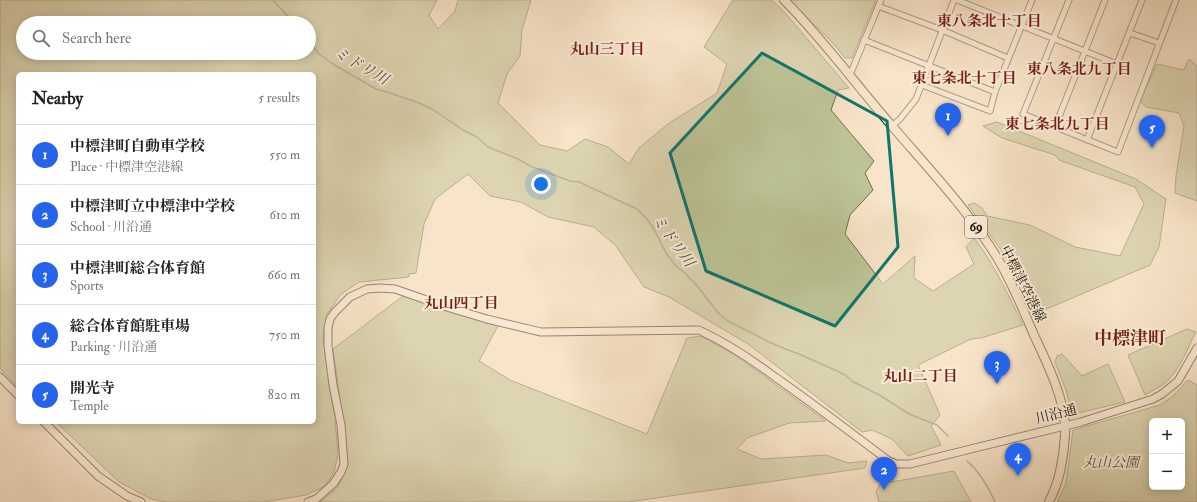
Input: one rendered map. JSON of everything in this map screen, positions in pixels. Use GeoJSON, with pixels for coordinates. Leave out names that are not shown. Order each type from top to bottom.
{"type":"FeatureCollection","features":[{"type":"Feature","properties":{"kind":"main road","name":"中標津空港線"},"geometry":{"type":"LineString","coordinates":[[784,0],[850,75],[954,198],[998,259],[1023,308],[1050,371],[1059,397],[1066,426],[1060,475],[1057,486],[1049,502]]}},
{"type":"Feature","properties":{"kind":"street"},"geometry":{"type":"LineString","coordinates":[[850,75],[881,0]]}},
{"type":"Feature","properties":{"kind":"street"},"geometry":{"type":"LineString","coordinates":[[892,126],[900,119],[916,98],[954,0]]}},
{"type":"Feature","properties":{"kind":"street"},"geometry":{"type":"LineString","coordinates":[[957,0],[1117,64]]}},
{"type":"Feature","properties":{"kind":"street"},"geometry":{"type":"LineString","coordinates":[[922,85],[990,111],[995,92],[1032,0]]}},
{"type":"Feature","properties":{"kind":"street"},"geometry":{"type":"LineString","coordinates":[[1069,0],[1023,114],[1118,152],[1176,0]]}},
{"type":"Feature","properties":{"kind":"street"},"geometry":{"type":"LineString","coordinates":[[1055,127],[1106,0]]}},
{"type":"Feature","properties":{"kind":"street"},"geometry":{"type":"LineString","coordinates":[[1087,140],[1142,0]]}},
{"type":"Feature","properties":{"kind":"street"},"geometry":{"type":"LineString","coordinates":[[878,6],[942,30],[1008,58]]}},
{"type":"Feature","properties":{"kind":"street"},"geometry":{"type":"LineString","coordinates":[[1130,33],[1159,43]]}},
{"type":"Feature","properties":{"kind":"street"},"geometry":{"type":"LineString","coordinates":[[864,40],[995,92]]}},
{"type":"Feature","properties":{"kind":"street","name":"川沿通"},"geometry":{"type":"LineString","coordinates":[[308,502],[316,499],[333,484],[341,472],[344,464],[341,425],[332,385],[328,346],[328,328],[330,320],[335,312],[350,297],[367,289],[395,289],[487,319],[541,332],[700,330],[742,353],[807,398],[889,461],[896,464],[910,464],[1066,426],[1153,400],[1178,381],[1197,348]]}},
{"type":"Feature","properties":{"kind":"street"},"geometry":{"type":"LineString","coordinates":[[0,377],[16,393]]}},
{"type":"Feature","properties":{"kind":"street"},"geometry":{"type":"LineString","coordinates":[[46,424],[98,476],[123,493],[141,502]]}},
{"type":"Feature","properties":{"kind":"highlighted area"},"geometry":{"type":"Polygon","coordinates":[[[762,53],[887,121],[898,247],[835,326],[706,271],[670,153],[762,53]]]}},
{"type":"Feature","properties":{"kind":"green space"},"geometry":{"type":"Polygon","coordinates":[[[0,0],[437,0],[429,15],[438,29],[455,11],[458,0],[531,0],[522,30],[520,56],[507,74],[498,103],[540,145],[567,151],[585,139],[608,147],[629,164],[639,148],[668,124],[717,93],[727,64],[704,47],[733,0],[772,0],[786,14],[849,88],[838,90],[831,110],[874,161],[865,173],[873,190],[850,215],[845,234],[883,284],[915,256],[914,278],[933,291],[974,264],[966,247],[974,238],[995,269],[1023,325],[981,338],[971,339],[918,365],[940,415],[931,426],[941,445],[908,456],[892,439],[872,430],[862,432],[748,344],[669,297],[644,287],[616,246],[594,227],[548,217],[521,202],[490,196],[468,174],[435,199],[424,224],[416,273],[409,274],[409,277],[359,282],[341,294],[327,314],[323,338],[332,402],[336,419],[338,454],[334,472],[325,486],[306,495],[264,502],[166,502],[151,499],[119,482],[58,424],[316,424],[316,72],[16,72],[16,385],[0,368],[0,0]]]}},
{"type":"Feature","properties":{"kind":"green space"},"geometry":{"type":"Polygon","coordinates":[[[789,0],[876,0],[852,58],[845,58],[832,42],[789,0]]]}},
{"type":"Feature","properties":{"kind":"green space"},"geometry":{"type":"Polygon","coordinates":[[[1189,59],[1197,66],[1197,201],[1175,193],[1176,176],[1184,126],[1179,113],[1146,107],[1140,101],[1157,64],[1184,70],[1189,59]]]}},
{"type":"Feature","properties":{"kind":"green space"},"geometry":{"type":"Polygon","coordinates":[[[997,122],[1136,179],[1166,199],[1159,247],[1150,265],[1037,313],[1002,251],[968,205],[974,203],[982,208],[987,216],[1030,225],[1075,247],[1120,256],[1144,204],[1135,187],[1059,160],[1055,155],[1002,138],[983,126],[997,122]]]}},
{"type":"Feature","properties":{"kind":"green space"},"geometry":{"type":"Polygon","coordinates":[[[403,296],[498,326],[479,361],[510,380],[647,434],[687,338],[701,336],[735,355],[826,421],[789,423],[747,438],[737,449],[761,459],[826,455],[848,463],[867,461],[865,468],[628,502],[320,502],[338,487],[348,464],[345,430],[333,349],[403,296]]]}},
{"type":"Feature","properties":{"kind":"green space"},"geometry":{"type":"Polygon","coordinates":[[[1187,329],[1196,332],[1177,369],[1164,384],[1145,395],[1128,355],[1187,329]]]}},
{"type":"Feature","properties":{"kind":"green space"},"geometry":{"type":"Polygon","coordinates":[[[1062,354],[1082,376],[1108,364],[1125,402],[1078,413],[1071,409],[1066,390],[1055,362],[1057,356],[1062,354]]]}},
{"type":"Feature","properties":{"kind":"green space","name":"丸山公園"},"geometry":{"type":"Polygon","coordinates":[[[1188,380],[1197,385],[1197,502],[1057,502],[1066,483],[1073,430],[1160,405],[1172,397],[1188,380]]]}},
{"type":"Feature","properties":{"kind":"green space"},"geometry":{"type":"Polygon","coordinates":[[[954,471],[971,502],[879,502],[876,492],[880,484],[954,471]]]}},
{"type":"Feature","properties":{"kind":"waterway","name":"ミドリ川"},"geometry":{"type":"LineString","coordinates":[[273,0],[288,16]]}},
{"type":"Feature","properties":{"kind":"waterway","name":"ミドリ川"},"geometry":{"type":"LineString","coordinates":[[316,50],[331,63],[376,89],[419,103],[432,109],[463,130],[477,137],[488,147],[518,159],[530,166],[570,181],[579,182],[637,209],[654,229],[666,253],[676,266],[685,273],[719,314],[728,321],[769,342],[845,375],[852,381],[881,396],[909,414],[937,425],[948,436]]}},
{"type":"Feature","properties":{"kind":"waterway","name":"ミドリ川"},"geometry":{"type":"LineString","coordinates":[[967,461],[976,470],[990,490],[995,502]]}},
{"type":"Feature","properties":{"kind":"place","name":"中標津町自動車学校"},"geometry":{"type":"Point","coordinates":[948,136]}},
{"type":"Feature","properties":{"kind":"place","name":"開光寺"},"geometry":{"type":"Point","coordinates":[1152,148]}},
{"type":"Feature","properties":{"kind":"place","name":"中標津町総合体育館"},"geometry":{"type":"Point","coordinates":[997,384]}},
{"type":"Feature","properties":{"kind":"place","name":"総合体育館駐車場"},"geometry":{"type":"Point","coordinates":[1018,476]}},
{"type":"Feature","properties":{"kind":"place","name":"中標津町立中標津中学校"},"geometry":{"type":"Point","coordinates":[884,490]}},
{"type":"Feature","properties":{"kind":"district","name":"東八条北十丁目"},"geometry":{"type":"Point","coordinates":[989,21]}},
{"type":"Feature","properties":{"kind":"district","name":"丸山三丁目"},"geometry":{"type":"Point","coordinates":[607,49]}},
{"type":"Feature","properties":{"kind":"district","name":"東八条北九丁目"},"geometry":{"type":"Point","coordinates":[1079,69]}},
{"type":"Feature","properties":{"kind":"district","name":"東七条北十丁目"},"geometry":{"type":"Point","coordinates":[964,78]}},
{"type":"Feature","properties":{"kind":"district","name":"東七条北九丁目"},"geometry":{"type":"Point","coordinates":[1057,124]}},
{"type":"Feature","properties":{"kind":"district","name":"丸山四丁目"},"geometry":{"type":"Point","coordinates":[461,303]}},
{"type":"Feature","properties":{"kind":"district","name":"中標津町"},"geometry":{"type":"Point","coordinates":[1130,338]}},
{"type":"Feature","properties":{"kind":"district","name":"丸山二丁目"},"geometry":{"type":"Point","coordinates":[920,376]}}]}
